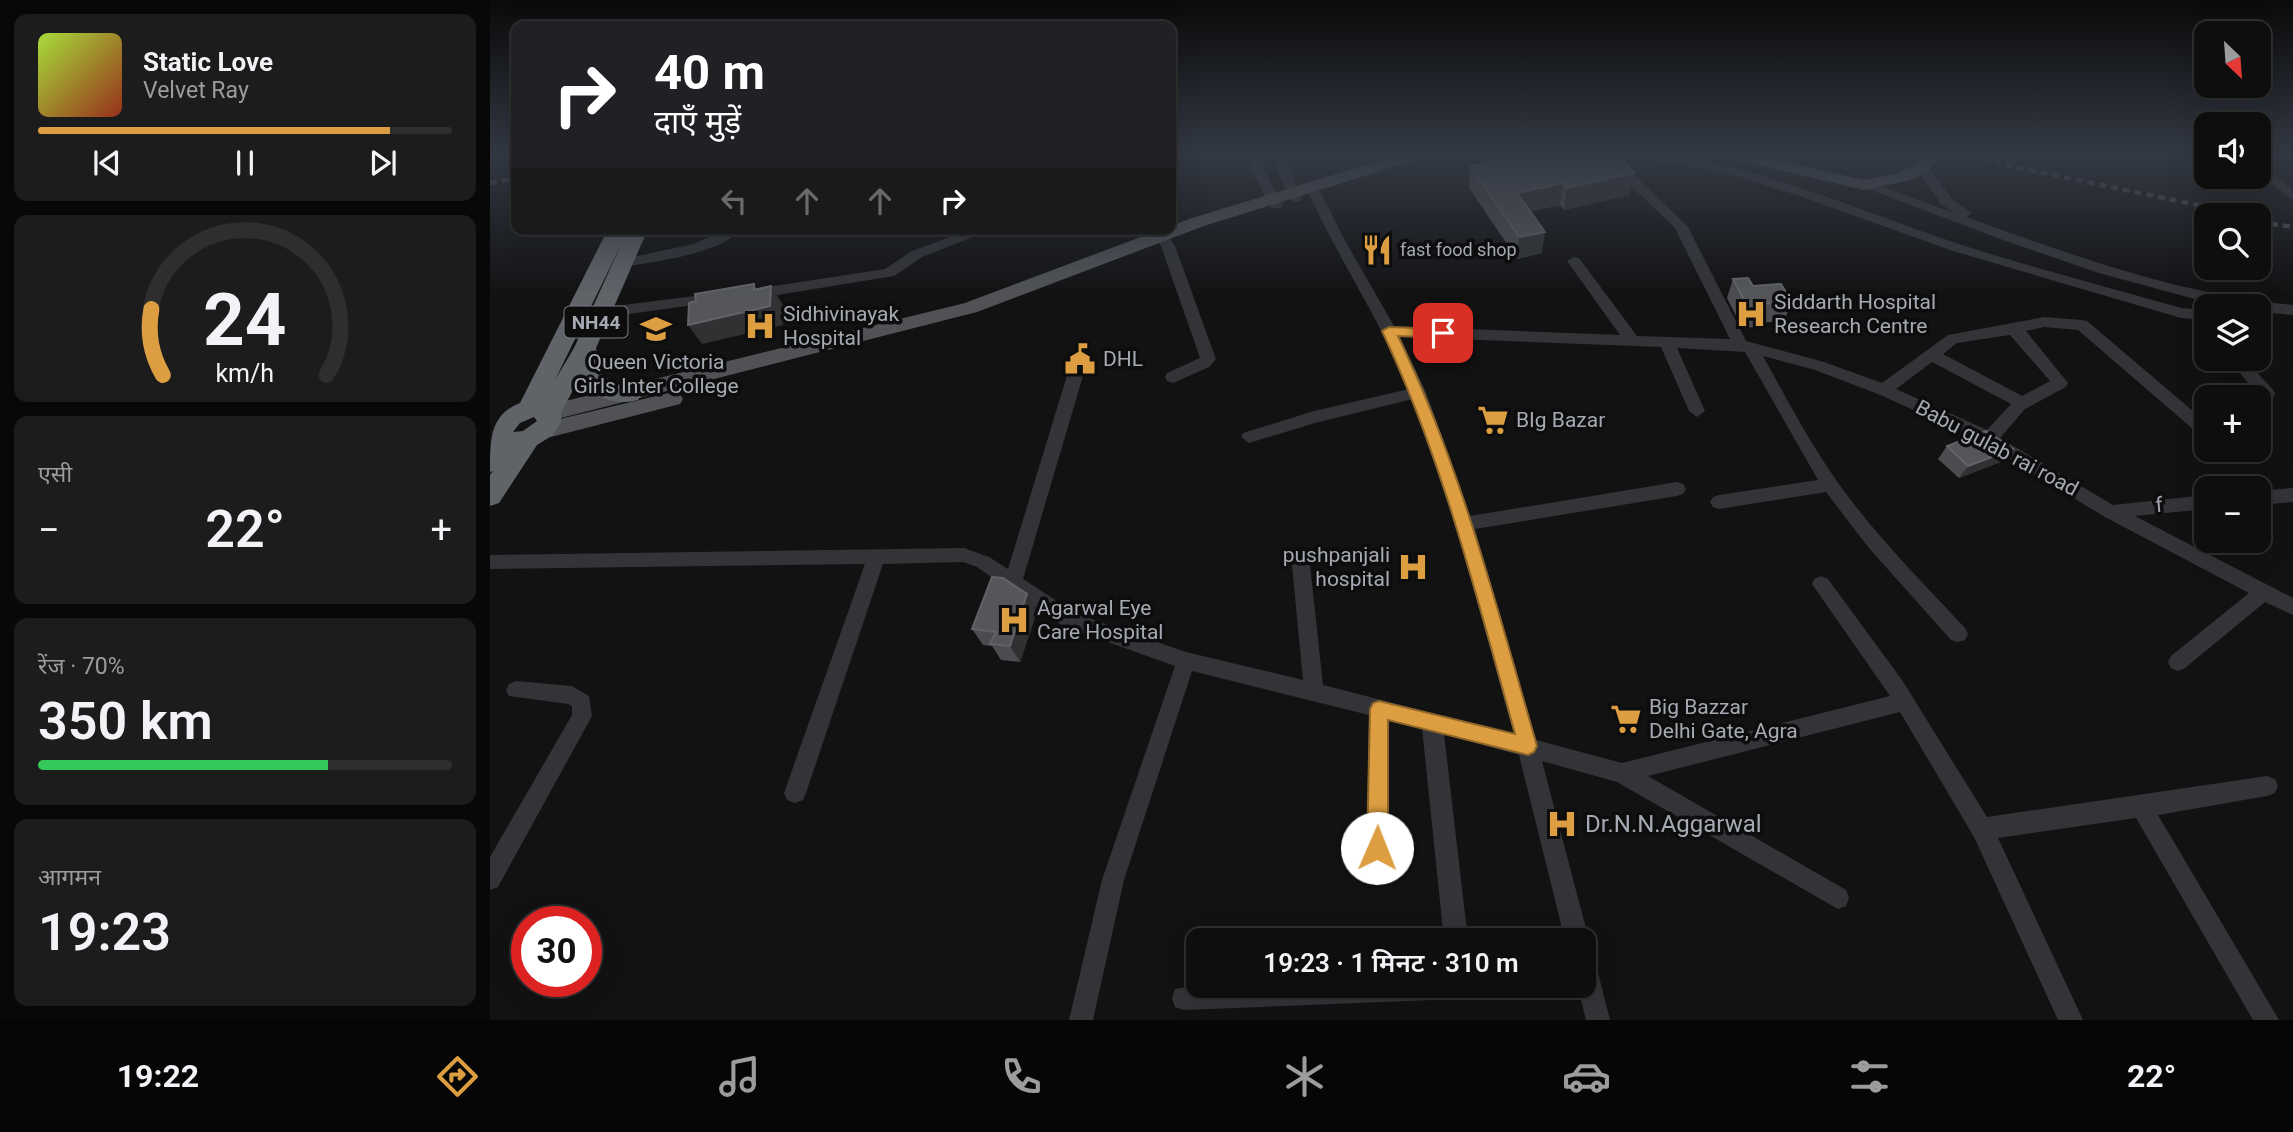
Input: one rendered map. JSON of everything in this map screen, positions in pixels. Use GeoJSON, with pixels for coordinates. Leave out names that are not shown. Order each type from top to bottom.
{"type":"FeatureCollection","features":[{"type":"Feature","properties":{"kind":"highway","name":"NH44"},"geometry":{"type":"LineString","coordinates":[[490,496],[515,430],[615,235]]}},
{"type":"Feature","properties":{"kind":"highway","name":"NH44"},"geometry":{"type":"LineString","coordinates":[[490,462],[584,348],[635,235]]}},
{"type":"Feature","properties":{"kind":"highway"},"geometry":{"type":"LineString","coordinates":[[584,348],[591,379],[611,392],[630,394]]}},
{"type":"Feature","properties":{"kind":"main road"},"geometry":{"type":"LineString","coordinates":[[515,430],[870,341],[1098,267],[1281,200]]}},
{"type":"Feature","properties":{"kind":"main road"},"geometry":{"type":"LineString","coordinates":[[515,430],[630,394],[870,341]]}},
{"type":"Feature","properties":{"kind":"street"},"geometry":{"type":"LineString","coordinates":[[1325,200],[1418,392],[1464,524],[1528,746],[1574,928]]}},
{"type":"Feature","properties":{"kind":"street"},"geometry":{"type":"LineString","coordinates":[[1652,200],[1676,221],[1746,347],[1830,485],[1876,543],[1958,634]]}},
{"type":"Feature","properties":{"kind":"street"},"geometry":{"type":"LineString","coordinates":[[1823,200],[1958,248],[2194,316]]}},
{"type":"Feature","properties":{"kind":"street"},"geometry":{"type":"LineString","coordinates":[[1905,200],[2098,268],[2194,294]]}},
{"type":"Feature","properties":{"kind":"street"},"geometry":{"type":"LineString","coordinates":[[1946,200],[1987,229]]}},
{"type":"Feature","properties":{"kind":"street"},"geometry":{"type":"LineString","coordinates":[[623,263],[664,256],[726,235]]}},
{"type":"Feature","properties":{"kind":"street"},"geometry":{"type":"LineString","coordinates":[[600,313],[875,276],[896,270],[917,254],[969,235]]}},
{"type":"Feature","properties":{"kind":"street"},"geometry":{"type":"LineString","coordinates":[[1165,241],[1208,359],[1205,363],[1172,377]]}},
{"type":"Feature","properties":{"kind":"street"},"geometry":{"type":"LineString","coordinates":[[1574,261],[1632,340]]}},
{"type":"Feature","properties":{"kind":"street"},"geometry":{"type":"LineString","coordinates":[[2271,308],[2293,310]]}},
{"type":"Feature","properties":{"kind":"street"},"geometry":{"type":"LineString","coordinates":[[1884,390],[1953,339],[2044,322],[2082,325],[2194,421]]}},
{"type":"Feature","properties":{"kind":"street"},"geometry":{"type":"LineString","coordinates":[[1989,439],[2022,403],[2060,383],[2024,336],[2012,330]]}},
{"type":"Feature","properties":{"kind":"street","name":"Babu gulab rai road"},"geometry":{"type":"LineString","coordinates":[[1389,331],[1666,341],[1746,347],[1819,366],[1884,390],[1989,439],[2111,512],[2293,607]]}},
{"type":"Feature","properties":{"kind":"street"},"geometry":{"type":"LineString","coordinates":[[1666,341],[1697,411]]}},
{"type":"Feature","properties":{"kind":"street"},"geometry":{"type":"LineString","coordinates":[[1931,355],[2022,403]]}},
{"type":"Feature","properties":{"kind":"street"},"geometry":{"type":"LineString","coordinates":[[1013,583],[1080,359]]}},
{"type":"Feature","properties":{"kind":"street"},"geometry":{"type":"LineString","coordinates":[[2247,371],[2259,385]]}},
{"type":"Feature","properties":{"kind":"street"},"geometry":{"type":"LineString","coordinates":[[1249,437],[1314,417],[1418,392]]}},
{"type":"Feature","properties":{"kind":"street"},"geometry":{"type":"LineString","coordinates":[[1719,502],[1830,485]]}},
{"type":"Feature","properties":{"kind":"street"},"geometry":{"type":"LineString","coordinates":[[1464,524],[1677,489]]}},
{"type":"Feature","properties":{"kind":"street"},"geometry":{"type":"LineString","coordinates":[[2271,497],[2293,495]]}},
{"type":"Feature","properties":{"kind":"street","name":"f"},"geometry":{"type":"LineString","coordinates":[[2111,512],[2194,503]]}},
{"type":"Feature","properties":{"kind":"street"},"geometry":{"type":"LineString","coordinates":[[795,793],[877,555]]}},
{"type":"Feature","properties":{"kind":"street"},"geometry":{"type":"LineString","coordinates":[[490,562],[964,555],[984,562],[1070,620],[1186,661],[1528,746],[1622,774],[1838,898]]}},
{"type":"Feature","properties":{"kind":"street"},"geometry":{"type":"LineString","coordinates":[[1301,565],[1314,692]]}},
{"type":"Feature","properties":{"kind":"street"},"geometry":{"type":"LineString","coordinates":[[1821,584],[1905,702],[1982,829],[2071,1020]]}},
{"type":"Feature","properties":{"kind":"street"},"geometry":{"type":"LineString","coordinates":[[2178,662],[2265,591]]}},
{"type":"Feature","properties":{"kind":"street"},"geometry":{"type":"LineString","coordinates":[[1081,1020],[1113,880],[1186,661]]}},
{"type":"Feature","properties":{"kind":"street"},"geometry":{"type":"LineString","coordinates":[[490,879],[582,716],[582,702],[572,695],[516,690]]}},
{"type":"Feature","properties":{"kind":"street"},"geometry":{"type":"LineString","coordinates":[[1622,774],[1905,702]]}},
{"type":"Feature","properties":{"kind":"street"},"geometry":{"type":"LineString","coordinates":[[1377,875],[1379,709]]}},
{"type":"Feature","properties":{"kind":"street"},"geometry":{"type":"LineString","coordinates":[[1432,722],[1455,928]]}},
{"type":"Feature","properties":{"kind":"street"},"geometry":{"type":"LineString","coordinates":[[1982,829],[2267,786]]}},
{"type":"Feature","properties":{"kind":"street"},"geometry":{"type":"LineString","coordinates":[[2141,807],[2267,1020]]}},
{"type":"Feature","properties":{"kind":"street"},"geometry":{"type":"LineString","coordinates":[[1592,998],[1598,1020]]}},
{"type":"Feature","properties":{"kind":"building"},"geometry":{"type":"Polygon","coordinates":[[[1493,200],[1522,200],[1545,232],[1519,237],[1493,200]]]}},
{"type":"Feature","properties":{"kind":"building"},"geometry":{"type":"Polygon","coordinates":[[[1748,278],[1753,286],[1781,284],[1792,302],[1761,304],[1763,308],[1749,309],[1733,279],[1748,278]]]}},
{"type":"Feature","properties":{"kind":"building"},"geometry":{"type":"Polygon","coordinates":[[[754,284],[754,290],[771,286],[770,306],[688,325],[689,303],[696,301],[695,294],[754,284]]]}},
{"type":"Feature","properties":{"kind":"building"},"geometry":{"type":"Polygon","coordinates":[[[1986,431],[2013,449],[1968,466],[1947,446],[1986,431]]]}},
{"type":"Feature","properties":{"kind":"building"},"geometry":{"type":"Polygon","coordinates":[[[992,577],[1003,578],[1027,594],[1010,646],[990,644],[996,632],[972,629],[992,577]]]}},
{"type":"Feature","properties":{"kind":"railway"},"geometry":{"type":"LineString","coordinates":[[2171,200],[2194,204]]}},
{"type":"Feature","properties":{"kind":"railway"},"geometry":{"type":"LineString","coordinates":[[2271,224],[2293,227]]}},
{"type":"Feature","properties":{"kind":"place","name":"fast food shop"},"geometry":{"type":"Point","coordinates":[1377,250]}},
{"type":"Feature","properties":{"kind":"place","name":"Siddarth Hospital Research Centre"},"geometry":{"type":"Point","coordinates":[1751,314]}},
{"type":"Feature","properties":{"kind":"place","name":"Sidhivinayak Hospital"},"geometry":{"type":"Point","coordinates":[760,326]}},
{"type":"Feature","properties":{"kind":"place","name":"Queen Victoria Girls Inter College"},"geometry":{"type":"Point","coordinates":[656,329]}},
{"type":"Feature","properties":{"kind":"place","name":"DHL"},"geometry":{"type":"Point","coordinates":[1080,359]}},
{"type":"Feature","properties":{"kind":"place","name":"BIg Bazar"},"geometry":{"type":"Point","coordinates":[1493,420]}},
{"type":"Feature","properties":{"kind":"place","name":"pushpanjali hospital"},"geometry":{"type":"Point","coordinates":[1413,567]}},
{"type":"Feature","properties":{"kind":"place","name":"Agarwal Eye Care Hospital"},"geometry":{"type":"Point","coordinates":[1014,620]}},
{"type":"Feature","properties":{"kind":"place","name":"Big Bazzar Delhi Gate, Agra"},"geometry":{"type":"Point","coordinates":[1626,719]}},
{"type":"Feature","properties":{"kind":"place","name":"Dr.N.N.Aggarwal"},"geometry":{"type":"Point","coordinates":[1562,824]}},
{"type":"Feature","properties":{"kind":"route"},"geometry":{"type":"LineString","coordinates":[[1377,848],[1379,709],[1528,746],[1464,524],[1418,392],[1389,331],[1443,333]]}}]}
